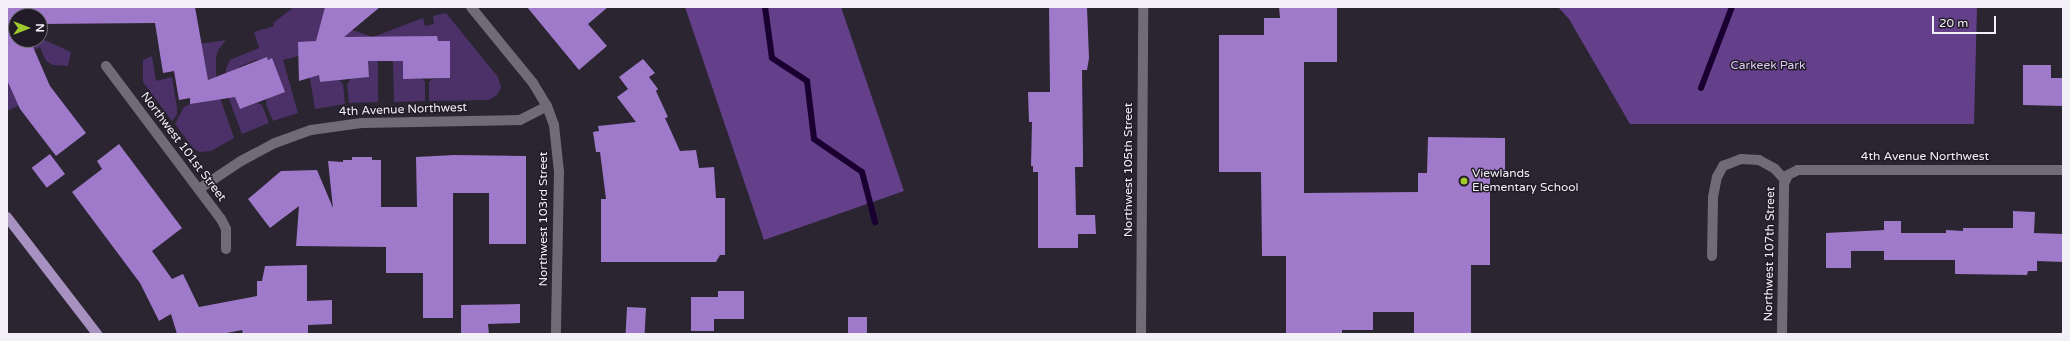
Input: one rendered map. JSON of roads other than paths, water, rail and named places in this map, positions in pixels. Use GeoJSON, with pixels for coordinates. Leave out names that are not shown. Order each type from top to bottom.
{"type":"FeatureCollection","features":[{"type":"Feature","properties":{"kind":"main road"},"geometry":{"type":"LineString","coordinates":[[7,217],[97,334]]}},
{"type":"Feature","properties":{"kind":"street","name":"Northwest 103rd Street"},"geometry":{"type":"LineString","coordinates":[[471,7],[533,83],[547,106],[556,134],[558,153],[556,334]]}},
{"type":"Feature","properties":{"kind":"street","name":"Northwest 105th Street"},"geometry":{"type":"LineString","coordinates":[[1142,334],[1143,7]]}},
{"type":"Feature","properties":{"kind":"street","name":"Northwest 101st Street"},"geometry":{"type":"LineString","coordinates":[[106,66],[221,219],[226,229],[226,249]]}},
{"type":"Feature","properties":{"kind":"street","name":"4th Avenue Northwest"},"geometry":{"type":"LineString","coordinates":[[199,189],[241,161],[275,143],[311,130],[362,122],[520,120],[547,106]]}},
{"type":"Feature","properties":{"kind":"street"},"geometry":{"type":"LineString","coordinates":[[1712,256],[1713,197],[1717,177],[1723,166],[1741,159],[1759,160],[1787,178]]}},
{"type":"Feature","properties":{"kind":"street","name":"4th Avenue Northwest"},"geometry":{"type":"LineString","coordinates":[[1787,178],[1798,170],[2063,170]]}},
{"type":"Feature","properties":{"kind":"street","name":"Northwest 107th Street"},"geometry":{"type":"LineString","coordinates":[[1782,334],[1787,178]]}},
{"type":"Feature","properties":{"kind":"waterway"},"geometry":{"type":"LineString","coordinates":[[765,7],[772,58],[807,81],[814,139],[862,172],[875,222]]}},
{"type":"Feature","properties":{"kind":"waterway"},"geometry":{"type":"LineString","coordinates":[[1701,88],[1732,7]]}},
{"type":"Feature","properties":{"kind":"place","name":"Viewlands Elementary School"},"geometry":{"type":"Point","coordinates":[1464,181]}},
{"type":"Feature","properties":{"kind":"park label","name":"Carkeek Park"},"geometry":{"type":"Point","coordinates":[1768,66]}}]}
